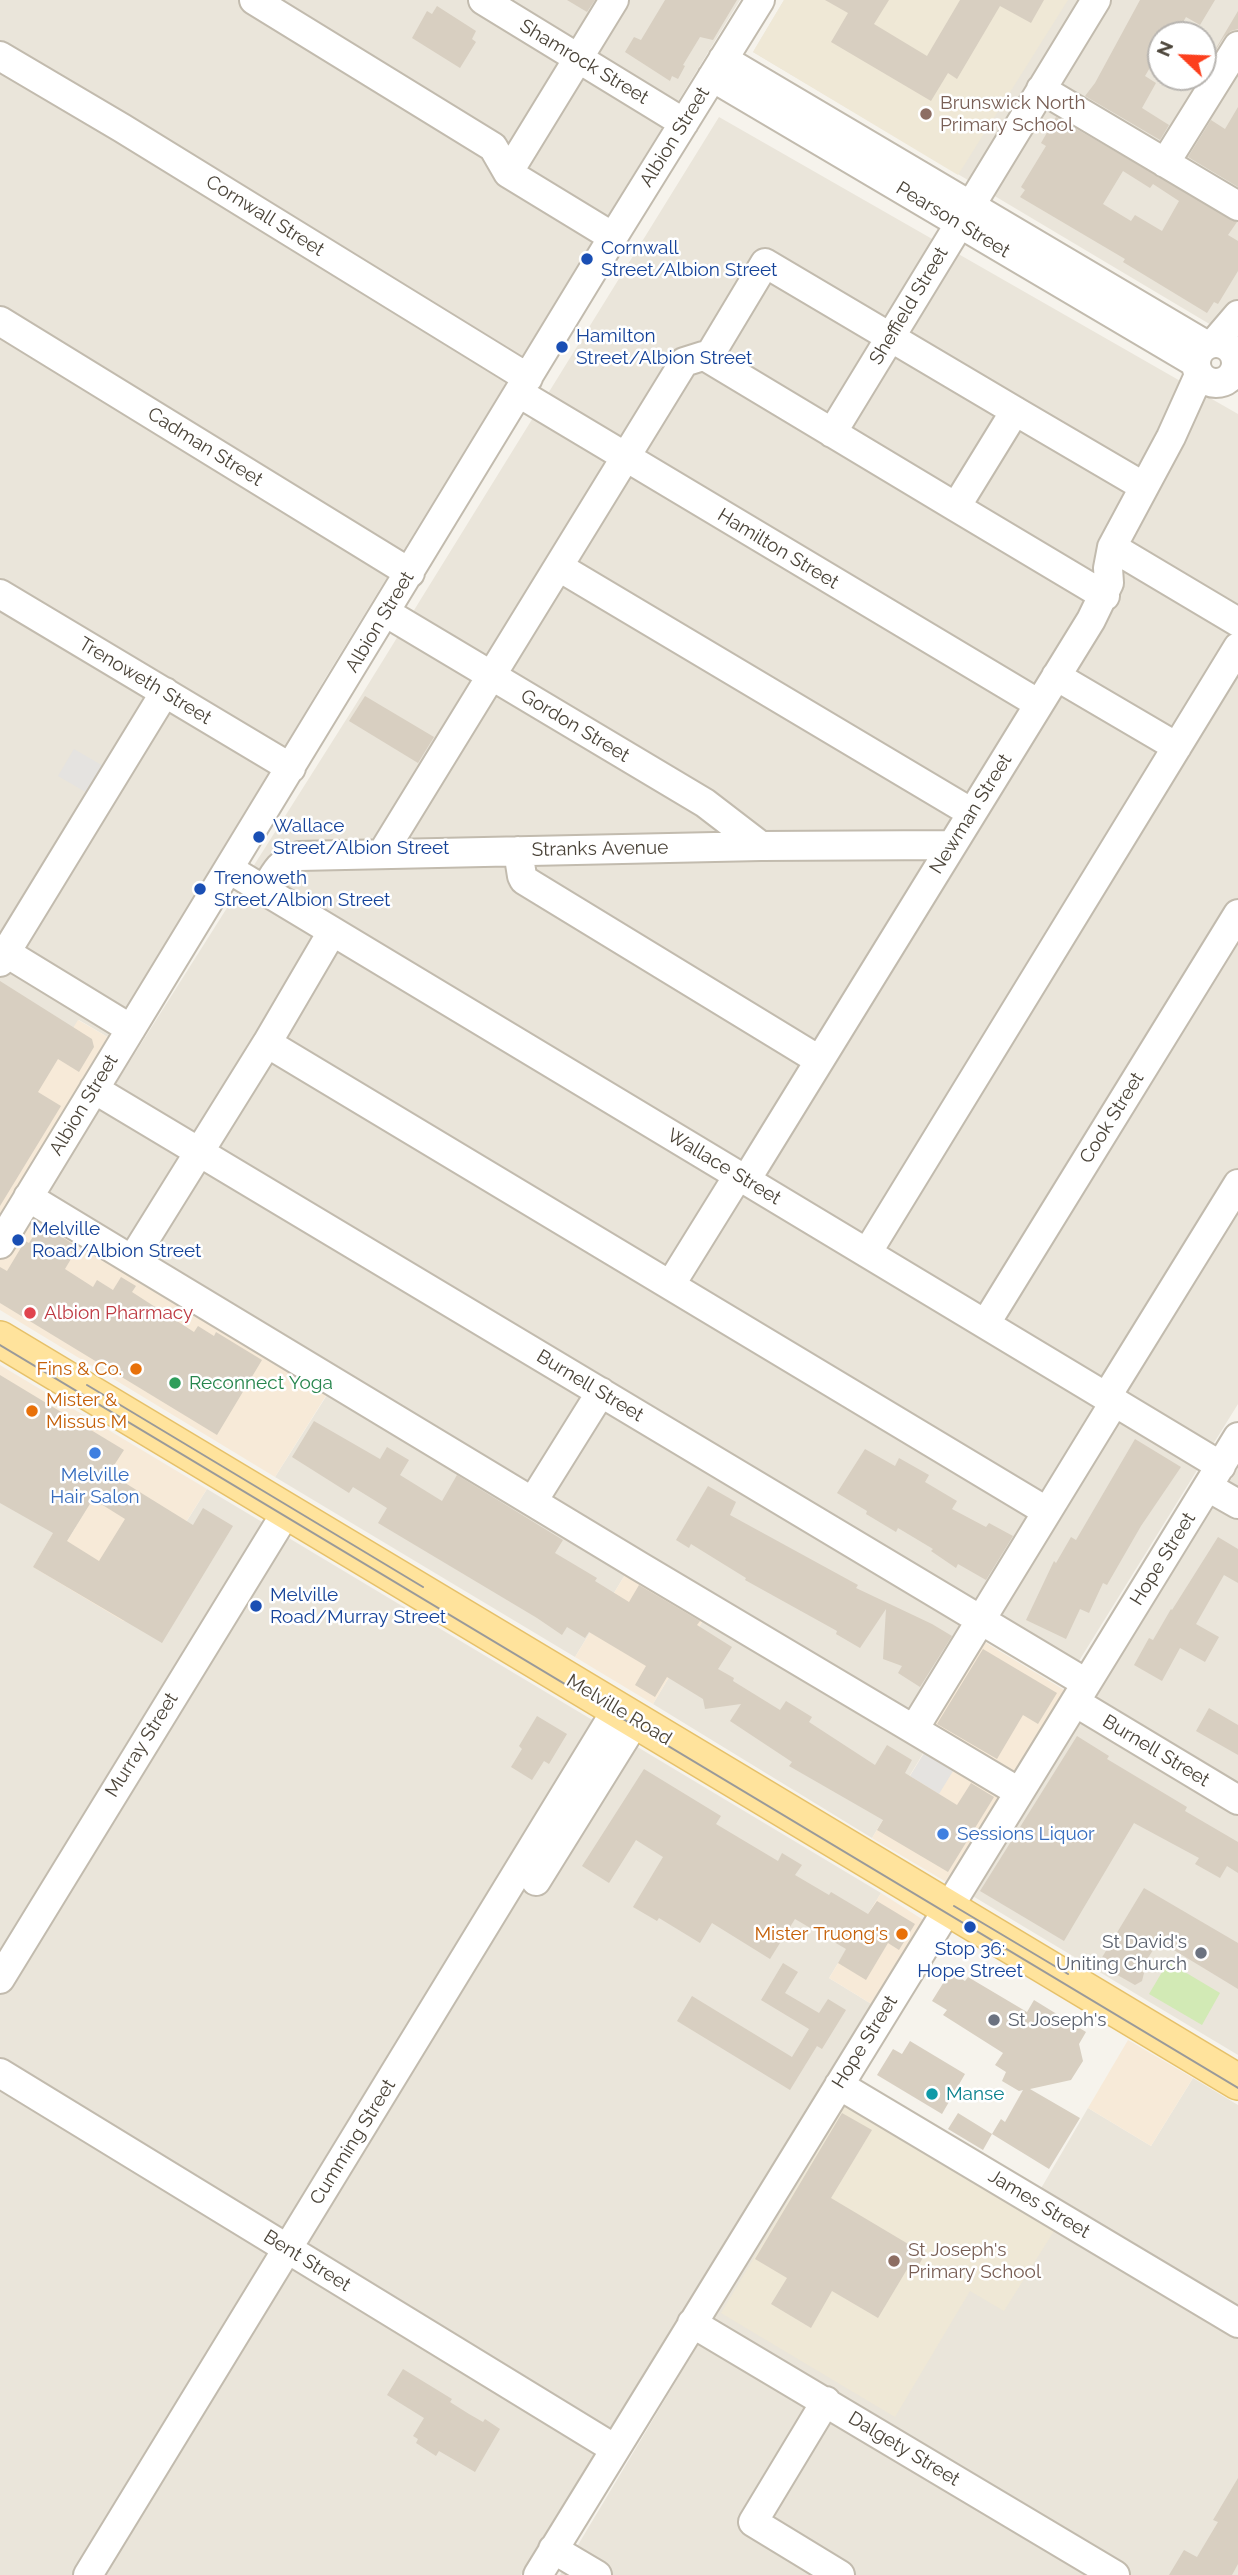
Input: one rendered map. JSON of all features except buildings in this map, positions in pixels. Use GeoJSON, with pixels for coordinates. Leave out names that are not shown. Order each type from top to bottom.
{"type":"FeatureCollection","features":[{"type":"Feature","properties":{"kind":"main road","name":"Melville Road"},"geometry":{"type":"LineString","coordinates":[[0,1339],[1238,2082]]}},
{"type":"Feature","properties":{"kind":"street"},"geometry":{"type":"LineString","coordinates":[[254,0],[493,147],[508,173],[613,236]]}},
{"type":"Feature","properties":{"kind":"street","name":"Shamrock Street"},"geometry":{"type":"LineString","coordinates":[[483,0],[684,123]]}},
{"type":"Feature","properties":{"kind":"street"},"geometry":{"type":"LineString","coordinates":[[508,173],[614,0]]}},
{"type":"Feature","properties":{"kind":"street","name":"Albion Street"},"geometry":{"type":"LineString","coordinates":[[0,1244],[613,236],[760,0]]}},
{"type":"Feature","properties":{"kind":"street","name":"Sheffield Street"},"geometry":{"type":"LineString","coordinates":[[832,433],[1096,0]]}},
{"type":"Feature","properties":{"kind":"street"},"geometry":{"type":"LineString","coordinates":[[1165,163],[1238,46]]}},
{"type":"Feature","properties":{"kind":"street","name":"Cornwall Street"},"geometry":{"type":"LineString","coordinates":[[0,56],[122,128],[523,385]]}},
{"type":"Feature","properties":{"kind":"street","name":"Pearson Street"},"geometry":{"type":"LineString","coordinates":[[717,68],[964,215],[1221,362]]}},
{"type":"Feature","properties":{"kind":"street"},"geometry":{"type":"LineString","coordinates":[[1041,89],[1238,206]]}},
{"type":"Feature","properties":{"kind":"street"},"geometry":{"type":"LineString","coordinates":[[708,358],[765,263],[1143,486]]}},
{"type":"Feature","properties":{"kind":"street","name":"Newman Street"},"geometry":{"type":"LineString","coordinates":[[671,1284],[819,1060],[1105,596],[1109,583],[1108,568],[1112,547],[1171,437],[1221,362],[1238,315]]}},
{"type":"Feature","properties":{"kind":"street","name":"Cadman Street"},"geometry":{"type":"LineString","coordinates":[[0,321],[410,573]]}},
{"type":"Feature","properties":{"kind":"street"},"geometry":{"type":"LineString","coordinates":[[383,852],[684,362],[703,356],[708,358],[1105,596]]}},
{"type":"Feature","properties":{"kind":"street","name":"Hamilton Street"},"geometry":{"type":"LineString","coordinates":[[523,385],[626,457],[1040,704]]}},
{"type":"Feature","properties":{"kind":"street"},"geometry":{"type":"LineString","coordinates":[[956,507],[1015,411]]}},
{"type":"Feature","properties":{"kind":"street"},"geometry":{"type":"LineString","coordinates":[[1112,547],[1238,622]]}},
{"type":"Feature","properties":{"kind":"street"},"geometry":{"type":"LineString","coordinates":[[559,567],[972,813]]}},
{"type":"Feature","properties":{"kind":"street","name":"Trenoweth Street"},"geometry":{"type":"LineString","coordinates":[[0,594],[291,768]]}},
{"type":"Feature","properties":{"kind":"street","name":"Gordon Street"},"geometry":{"type":"LineString","coordinates":[[386,612],[705,803],[761,846]]}},
{"type":"Feature","properties":{"kind":"street"},"geometry":{"type":"LineString","coordinates":[[867,1253],[1238,647]]}},
{"type":"Feature","properties":{"kind":"street"},"geometry":{"type":"LineString","coordinates":[[1056,676],[1177,747]]}},
{"type":"Feature","properties":{"kind":"street"},"geometry":{"type":"LineString","coordinates":[[131,1029],[2,955],[165,692]]}},
{"type":"Feature","properties":{"kind":"street","name":"Stranks Avenue"},"geometry":{"type":"LineString","coordinates":[[265,890],[282,865],[293,857],[383,852],[952,845]]}},
{"type":"Feature","properties":{"kind":"street"},"geometry":{"type":"LineString","coordinates":[[518,851],[524,880],[819,1060]]}},
{"type":"Feature","properties":{"kind":"street","name":"Wallace Street"},"geometry":{"type":"LineString","coordinates":[[229,869],[1111,1399],[1214,1476],[1238,1504]]}},
{"type":"Feature","properties":{"kind":"street","name":"Cook Street"},"geometry":{"type":"LineString","coordinates":[[986,1323],[1238,914]]}},
{"type":"Feature","properties":{"kind":"street"},"geometry":{"type":"LineString","coordinates":[[132,1260],[267,1043],[332,932]]}},
{"type":"Feature","properties":{"kind":"street"},"geometry":{"type":"LineString","coordinates":[[267,1043],[1046,1510]]}},
{"type":"Feature","properties":{"kind":"street","name":"Burnell Street"},"geometry":{"type":"LineString","coordinates":[[94,1089],[982,1619],[1081,1693],[1238,1800]]}},
{"type":"Feature","properties":{"kind":"street"},"geometry":{"type":"LineString","coordinates":[[914,1729],[982,1619],[1238,1184]]}},
{"type":"Feature","properties":{"kind":"street"},"geometry":{"type":"LineString","coordinates":[[28,1197],[1019,1792]]}},
{"type":"Feature","properties":{"kind":"street"},"geometry":{"type":"LineString","coordinates":[[533,1502],[601,1392]]}},
{"type":"Feature","properties":{"kind":"street","name":"Hope Street"},"geometry":{"type":"LineString","coordinates":[[537,2575],[1238,1437]]}},
{"type":"Feature","properties":{"kind":"street","name":"Murray Street"},"geometry":{"type":"LineString","coordinates":[[0,1979],[287,1511]]}},
{"type":"Feature","properties":{"kind":"street","name":"Cumming Street"},"geometry":{"type":"LineString","coordinates":[[88,2575],[110,2562],[295,2254],[627,1715]]}},
{"type":"Feature","properties":{"kind":"street","name":"Bent Street"},"geometry":{"type":"LineString","coordinates":[[0,2073],[615,2449]]}},
{"type":"Feature","properties":{"kind":"street","name":"James Street"},"geometry":{"type":"LineString","coordinates":[[839,2085],[1238,2323]]}},
{"type":"Feature","properties":{"kind":"street","name":"Dalgety Street"},"geometry":{"type":"LineString","coordinates":[[692,2323],[1115,2575]]}},
{"type":"Feature","properties":{"kind":"street"},"geometry":{"type":"LineString","coordinates":[[825,2402],[753,2522],[840,2575]]}},
{"type":"Feature","properties":{"kind":"street"},"geometry":{"type":"LineString","coordinates":[[554,2549],[597,2575]]}},
{"type":"Feature","properties":{"kind":"shaded area"},"geometry":{"type":"Polygon","coordinates":[[[0,0],[740,0],[326,677],[111,1039],[79,1020],[57,1054],[0,1019],[0,0]]]}},
{"type":"Feature","properties":{"kind":"shaded area"},"geometry":{"type":"Polygon","coordinates":[[[784,0],[1238,0],[1238,341],[753,52],[784,0]]]}},
{"type":"Feature","properties":{"kind":"shaded area","name":"Brunswick North Primary School"},"geometry":{"type":"Polygon","coordinates":[[[784,0],[1068,0],[958,175],[753,52],[784,0]]]}},
{"type":"Feature","properties":{"kind":"shaded area"},"geometry":{"type":"Polygon","coordinates":[[[719,117],[1238,414],[1238,1404],[1069,1677],[976,1621],[933,1737],[872,1838],[653,1704],[708,1612],[631,1565],[575,1657],[275,1477],[334,1384],[39,1205],[356,704],[719,117]]]}},
{"type":"Feature","properties":{"kind":"shaded area"},"geometry":{"type":"Polygon","coordinates":[[[74,749],[110,770],[94,797],[58,776],[74,749]]]}},
{"type":"Feature","properties":{"kind":"shaded area"},"geometry":{"type":"Polygon","coordinates":[[[0,1019],[57,1054],[78,1020],[111,1039],[19,1193],[334,1383],[275,1477],[0,1310],[0,1019]]]}},
{"type":"Feature","properties":{"kind":"shaded area"},"geometry":{"type":"Polygon","coordinates":[[[0,1365],[207,1489],[123,1621],[33,1567],[53,1533],[67,1541],[108,1474],[0,1408],[0,1365]]]}},
{"type":"Feature","properties":{"kind":"shaded area"},"geometry":{"type":"Polygon","coordinates":[[[0,1408],[108,1474],[67,1541],[124,1621],[207,1489],[881,1893],[829,1978],[873,2005],[521,2575],[0,2575],[0,1408]]]}},
{"type":"Feature","properties":{"kind":"shaded area"},"geometry":{"type":"Polygon","coordinates":[[[1238,1468],[1238,2055],[971,1895],[1238,1468]]]}},
{"type":"Feature","properties":{"kind":"shaded area"},"geometry":{"type":"Polygon","coordinates":[[[631,1565],[708,1612],[653,1704],[575,1657],[631,1565]]]}},
{"type":"Feature","properties":{"kind":"shaded area"},"geometry":{"type":"Polygon","coordinates":[[[968,1632],[1066,1691],[948,1883],[872,1838],[933,1738],[914,1725],[968,1632]]]}},
{"type":"Feature","properties":{"kind":"shaded area"},"geometry":{"type":"Polygon","coordinates":[[[929,1745],[958,1763],[939,1794],[910,1776],[929,1745]]]}},
{"type":"Feature","properties":{"kind":"shaded area"},"geometry":{"type":"Polygon","coordinates":[[[881,1893],[925,1921],[873,2005],[829,1978],[881,1893]]]}},
{"type":"Feature","properties":{"kind":"shaded area"},"geometry":{"type":"Polygon","coordinates":[[[1128,2040],[1193,2078],[1151,2146],[1088,2108],[1128,2040]]]}},
{"type":"Feature","properties":{"kind":"shaded area"},"geometry":{"type":"Polygon","coordinates":[[[1193,2078],[1238,2105],[1238,2575],[560,2575],[849,2092],[1033,2202],[1088,2108],[1151,2146],[1193,2078]]]}},
{"type":"Feature","properties":{"kind":"shaded area","name":"St Joseph's Primary School"},"geometry":{"type":"Polygon","coordinates":[[[846,2104],[1054,2231],[1004,2311],[970,2291],[895,2417],[721,2313],[846,2104]]]}},
{"type":"Feature","properties":{"kind":"green space"},"geometry":{"type":"Polygon","coordinates":[[[1168,1962],[1220,1993],[1202,2025],[1149,1994],[1168,1962]]]}},
{"type":"Feature","properties":{"kind":"tram line"},"geometry":{"type":"LineString","coordinates":[[0,1345],[1238,2088]]}},
{"type":"Feature","properties":{"kind":"tram line"},"geometry":{"type":"LineString","coordinates":[[87,1385],[423,1587]]}},
{"type":"Feature","properties":{"kind":"tram line"},"geometry":{"type":"LineString","coordinates":[[954,1906],[1068,1974]]}},
{"type":"Feature","properties":{"kind":"place","name":"Brunswick North Primary School"},"geometry":{"type":"Point","coordinates":[926,114]}},
{"type":"Feature","properties":{"kind":"place","name":"Cornwall Street/Albion Street"},"geometry":{"type":"Point","coordinates":[587,259]}},
{"type":"Feature","properties":{"kind":"place","name":"Hamilton Street/Albion Street"},"geometry":{"type":"Point","coordinates":[562,347]}},
{"type":"Feature","properties":{"kind":"place","name":"Wallace Street/Albion Street"},"geometry":{"type":"Point","coordinates":[259,837]}},
{"type":"Feature","properties":{"kind":"place","name":"Trenoweth Street/Albion Street"},"geometry":{"type":"Point","coordinates":[200,889]}},
{"type":"Feature","properties":{"kind":"place","name":"Melville Road/Albion Street"},"geometry":{"type":"Point","coordinates":[18,1240]}},
{"type":"Feature","properties":{"kind":"place","name":"Albion Pharmacy"},"geometry":{"type":"Point","coordinates":[30,1313]}},
{"type":"Feature","properties":{"kind":"place","name":"Fins & Co."},"geometry":{"type":"Point","coordinates":[136,1369]}},
{"type":"Feature","properties":{"kind":"place","name":"Reconnect Yoga"},"geometry":{"type":"Point","coordinates":[175,1383]}},
{"type":"Feature","properties":{"kind":"place","name":"Mister & Missus M"},"geometry":{"type":"Point","coordinates":[32,1411]}},
{"type":"Feature","properties":{"kind":"place","name":"Melville Hair Salon"},"geometry":{"type":"Point","coordinates":[95,1453]}},
{"type":"Feature","properties":{"kind":"place","name":"Melville Road/Murray Street"},"geometry":{"type":"Point","coordinates":[256,1606]}},
{"type":"Feature","properties":{"kind":"place","name":"Sessions Liquor"},"geometry":{"type":"Point","coordinates":[943,1834]}},
{"type":"Feature","properties":{"kind":"place","name":"Stop 36: Hope Street"},"geometry":{"type":"Point","coordinates":[970,1927]}},
{"type":"Feature","properties":{"kind":"place","name":"Mister Truong's"},"geometry":{"type":"Point","coordinates":[902,1934]}},
{"type":"Feature","properties":{"kind":"place","name":"St David's Uniting Church"},"geometry":{"type":"Point","coordinates":[1201,1953]}},
{"type":"Feature","properties":{"kind":"place","name":"St Joseph's"},"geometry":{"type":"Point","coordinates":[994,2020]}},
{"type":"Feature","properties":{"kind":"place","name":"Manse"},"geometry":{"type":"Point","coordinates":[932,2094]}},
{"type":"Feature","properties":{"kind":"place","name":"St Joseph's Primary School"},"geometry":{"type":"Point","coordinates":[894,2261]}}]}
